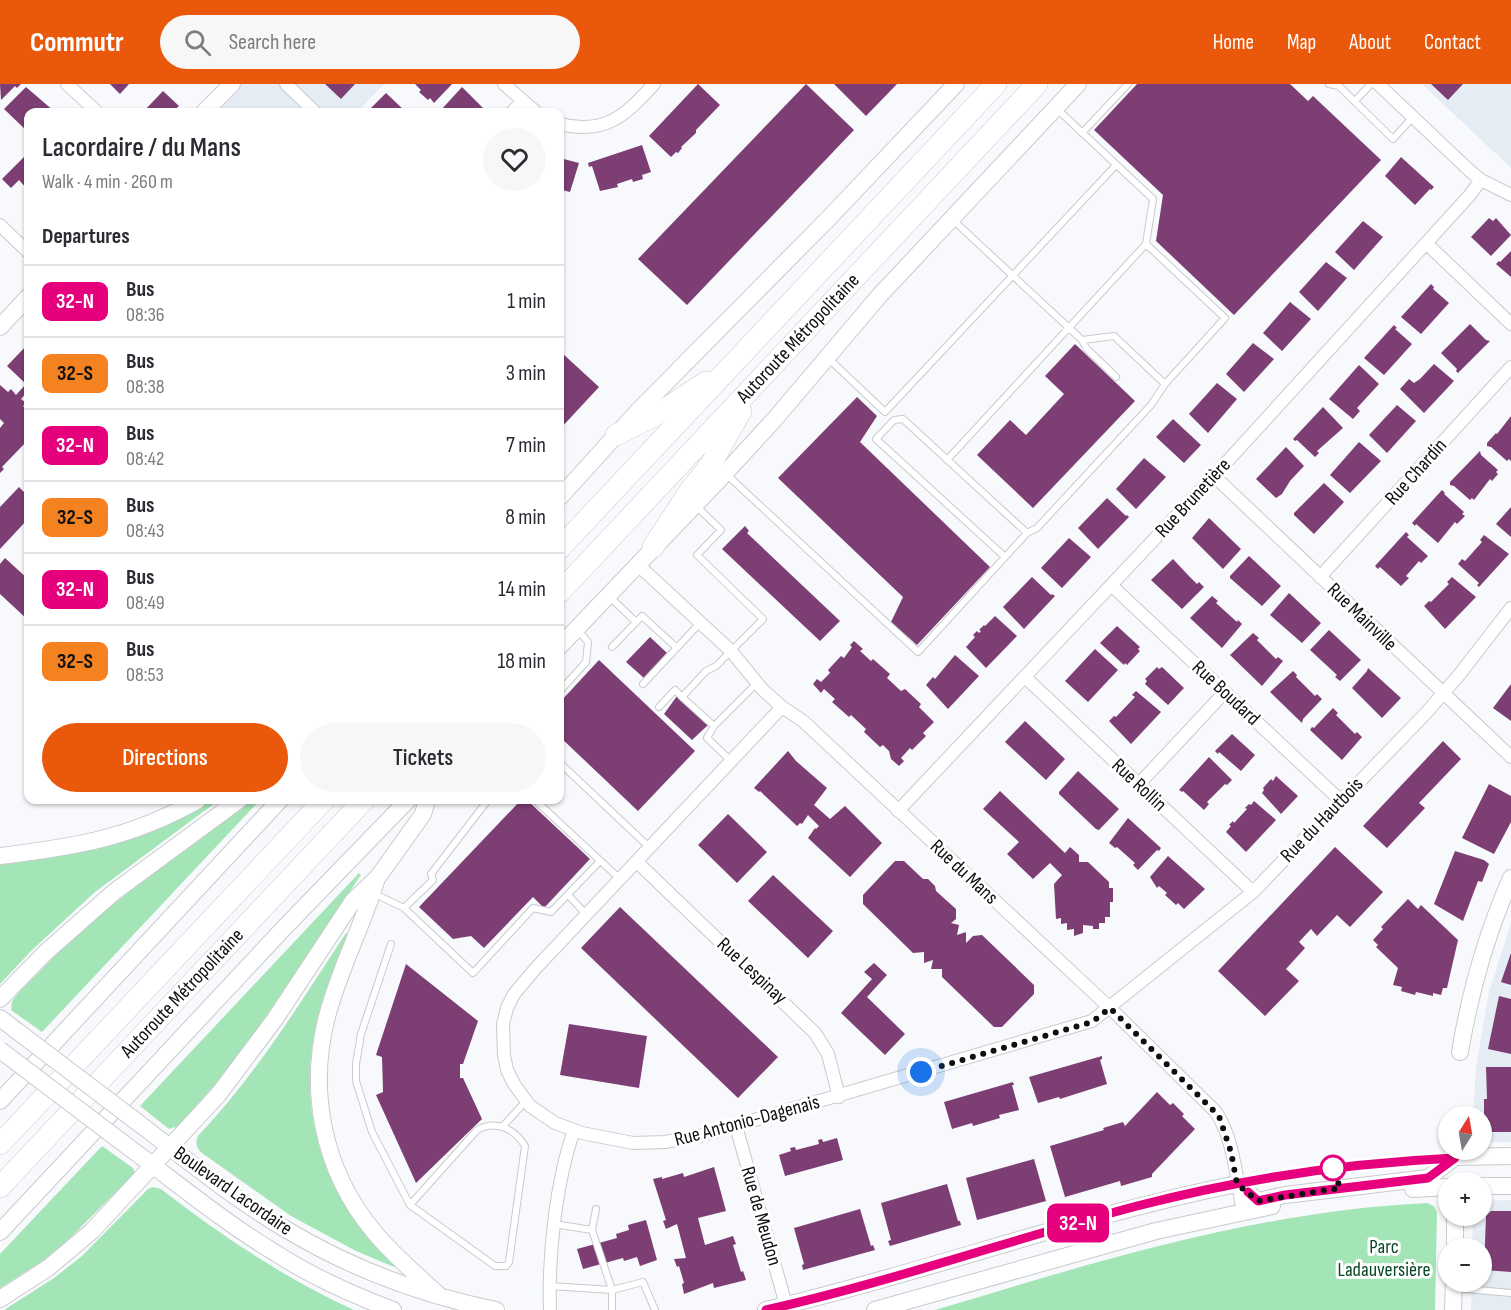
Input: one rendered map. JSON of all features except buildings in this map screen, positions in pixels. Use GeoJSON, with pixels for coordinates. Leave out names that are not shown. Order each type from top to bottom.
{"type":"FeatureCollection","features":[{"type":"Feature","properties":{"kind":"highway","name":"Autoroute Métropolitaine"},"geometry":{"type":"LineString","coordinates":[[564,544],[996,84]]}},
{"type":"Feature","properties":{"kind":"highway","name":"Autoroute Métropolitaine"},"geometry":{"type":"LineString","coordinates":[[564,588],[1037,84]]}},
{"type":"Feature","properties":{"kind":"highway"},"geometry":{"type":"LineString","coordinates":[[616,435],[656,415],[736,362]]}},
{"type":"Feature","properties":{"kind":"highway"},"geometry":{"type":"LineString","coordinates":[[653,547],[691,489],[711,464],[759,379]]}},
{"type":"Feature","properties":{"kind":"highway","name":"Autoroute Métropolitaine"},"geometry":{"type":"LineString","coordinates":[[0,1143],[320,804]]}},
{"type":"Feature","properties":{"kind":"highway","name":"Autoroute Métropolitaine"},"geometry":{"type":"LineString","coordinates":[[0,1187],[360,804]]}},
{"type":"Feature","properties":{"kind":"main road"},"geometry":{"type":"LineString","coordinates":[[208,108],[232,84]]}},
{"type":"Feature","properties":{"kind":"main road"},"geometry":{"type":"LineString","coordinates":[[564,493],[616,435],[828,219],[956,84]]}},
{"type":"Feature","properties":{"kind":"main road"},"geometry":{"type":"LineString","coordinates":[[564,642],[653,547],[696,506],[880,295],[1078,84]]}},
{"type":"Feature","properties":{"kind":"main road"},"geometry":{"type":"LineString","coordinates":[[0,327],[24,301]]}},
{"type":"Feature","properties":{"kind":"main road"},"geometry":{"type":"LineString","coordinates":[[0,856],[99,841],[163,819],[191,804]]}},
{"type":"Feature","properties":{"kind":"main road"},"geometry":{"type":"LineString","coordinates":[[0,999],[46,952],[114,892],[233,804]]}},
{"type":"Feature","properties":{"kind":"main road"},"geometry":{"type":"LineString","coordinates":[[0,1101],[276,804]]}},
{"type":"Feature","properties":{"kind":"main road"},"geometry":{"type":"LineString","coordinates":[[0,1232],[283,928],[404,804]]}},
{"type":"Feature","properties":{"kind":"main road"},"geometry":{"type":"LineString","coordinates":[[427,804],[423,814],[375,885],[369,908],[338,982],[324,1029],[318,1081],[322,1122],[336,1169],[356,1208],[384,1243],[440,1296]]}},
{"type":"Feature","properties":{"kind":"main road"},"geometry":{"type":"LineString","coordinates":[[1460,1052],[1477,969],[1495,915],[1511,878]]}},
{"type":"Feature","properties":{"kind":"main road"},"geometry":{"type":"LineString","coordinates":[[0,1299],[48,1268],[84,1239],[170,1148],[233,1077],[275,1019],[353,901],[375,885]]}},
{"type":"Feature","properties":{"kind":"main road","name":"Boulevard Lacordaire"},"geometry":{"type":"LineString","coordinates":[[0,1018],[249,1206],[302,1239],[369,1272],[440,1296],[496,1310]]}},
{"type":"Feature","properties":{"kind":"main road","name":"Boulevard Lacordaire"},"geometry":{"type":"LineString","coordinates":[[0,1050],[217,1214],[277,1254],[332,1284],[393,1310]]}},
{"type":"Feature","properties":{"kind":"main road"},"geometry":{"type":"LineString","coordinates":[[1492,1157],[1511,1156]]}},
{"type":"Feature","properties":{"kind":"main road"},"geometry":{"type":"LineString","coordinates":[[766,1310],[1117,1212],[1237,1184],[1258,1201],[1285,1195],[1428,1178],[1452,1160]]}},
{"type":"Feature","properties":{"kind":"main road"},"geometry":{"type":"LineString","coordinates":[[1492,1186],[1511,1186]]}},
{"type":"Feature","properties":{"kind":"main road"},"geometry":{"type":"LineString","coordinates":[[875,1310],[918,1300],[1132,1237],[1243,1211],[1339,1196],[1438,1188]]}},
{"type":"Feature","properties":{"kind":"main road"},"geometry":{"type":"LineString","coordinates":[[1453,1310],[1454,1292]]}},
{"type":"Feature","properties":{"kind":"street"},"geometry":{"type":"LineString","coordinates":[[67,84],[93,108]]}},
{"type":"Feature","properties":{"kind":"street"},"geometry":{"type":"LineString","coordinates":[[286,84],[311,108]]}},
{"type":"Feature","properties":{"kind":"street"},"geometry":{"type":"LineString","coordinates":[[504,84],[530,108]]}},
{"type":"Feature","properties":{"kind":"street"},"geometry":{"type":"LineString","coordinates":[[564,125],[587,129],[620,117],[635,105],[654,84]]}},
{"type":"Feature","properties":{"kind":"street"},"geometry":{"type":"LineString","coordinates":[[1377,84],[1481,180],[1511,195]]}},
{"type":"Feature","properties":{"kind":"street"},"geometry":{"type":"LineString","coordinates":[[516,108],[522,102]]}},
{"type":"Feature","properties":{"kind":"street","name":"Rue Brunetière"},"geometry":{"type":"LineString","coordinates":[[898,811],[1214,476],[1481,180]]}},
{"type":"Feature","properties":{"kind":"street"},"geometry":{"type":"LineString","coordinates":[[0,225],[24,248]]}},
{"type":"Feature","properties":{"kind":"street"},"geometry":{"type":"LineString","coordinates":[[1426,243],[1511,324]]}},
{"type":"Feature","properties":{"kind":"street","name":"Rue Chardin"},"geometry":{"type":"LineString","coordinates":[[1320,577],[1511,367]]}},
{"type":"Feature","properties":{"kind":"street","name":"Rue Mainville"},"geometry":{"type":"LineString","coordinates":[[1214,476],[1511,757]]}},
{"type":"Feature","properties":{"kind":"street","name":"Rue du Mans"},"geometry":{"type":"LineString","coordinates":[[637,564],[731,651],[782,707],[803,721],[1110,1008],[1219,1116],[1231,1152],[1243,1211]]}},
{"type":"Feature","properties":{"kind":"street","name":"Rue Boudard"},"geometry":{"type":"LineString","coordinates":[[1111,585],[1341,801]]}},
{"type":"Feature","properties":{"kind":"street","name":"Rue du Hautbois"},"geometry":{"type":"LineString","coordinates":[[1110,1008],[1253,892],[1443,694],[1511,608]]}},
{"type":"Feature","properties":{"kind":"street","name":"Rue Rollin"},"geometry":{"type":"LineString","coordinates":[[1025,677],[1253,892]]}},
{"type":"Feature","properties":{"kind":"street"},"geometry":{"type":"LineString","coordinates":[[1139,784],[1225,692]]}},
{"type":"Feature","properties":{"kind":"street","name":"Rue Antonio-Dagenais"},"geometry":{"type":"LineString","coordinates":[[782,707],[522,983],[507,1008],[503,1024],[504,1055],[514,1084],[526,1101],[555,1123],[574,1130],[619,1141],[649,1143],[681,1140],[839,1097],[1092,1022],[1110,1008]]}},
{"type":"Feature","properties":{"kind":"street","name":"Rue Lespinay"},"geometry":{"type":"LineString","coordinates":[[637,862],[816,1033],[828,1054],[839,1097]]}},
{"type":"Feature","properties":{"kind":"street","name":"Rue de Meudon"},"geometry":{"type":"LineString","coordinates":[[736,1126],[786,1305]]}},
{"type":"Feature","properties":{"kind":"street"},"geometry":{"type":"LineString","coordinates":[[550,1310],[554,1224],[567,1153],[574,1130]]}},
{"type":"Feature","properties":{"kind":"lane"},"geometry":{"type":"LineString","coordinates":[[1082,133],[1128,84]]}},
{"type":"Feature","properties":{"kind":"lane"},"geometry":{"type":"LineString","coordinates":[[1329,84],[1339,86],[1393,139],[1412,118]]}},
{"type":"Feature","properties":{"kind":"lane"},"geometry":{"type":"LineString","coordinates":[[1355,101],[1371,84]]}},
{"type":"Feature","properties":{"kind":"lane"},"geometry":{"type":"LineString","coordinates":[[948,460],[1146,244],[1153,199],[1056,108]]}},
{"type":"Feature","properties":{"kind":"lane"},"geometry":{"type":"LineString","coordinates":[[885,412],[1116,165]]}},
{"type":"Feature","properties":{"kind":"lane"},"geometry":{"type":"LineString","coordinates":[[951,219],[1082,340],[1086,348],[1116,377]]}},
{"type":"Feature","properties":{"kind":"lane"},"geometry":{"type":"LineString","coordinates":[[725,474],[918,652],[1005,557],[1028,533],[1036,528],[1151,405],[1165,384],[1225,318],[1146,244]]}},
{"type":"Feature","properties":{"kind":"lane"},"geometry":{"type":"LineString","coordinates":[[1082,340],[1114,336],[1165,384]]}},
{"type":"Feature","properties":{"kind":"lane"},"geometry":{"type":"LineString","coordinates":[[827,357],[894,420]]}},
{"type":"Feature","properties":{"kind":"lane"},"geometry":{"type":"LineString","coordinates":[[1005,557],[876,439],[894,420],[903,419],[1028,533]]}},
{"type":"Feature","properties":{"kind":"lane"},"geometry":{"type":"LineString","coordinates":[[682,697],[706,671],[717,666],[763,619],[697,555],[721,530],[696,506]]}},
{"type":"Feature","properties":{"kind":"lane"},"geometry":{"type":"LineString","coordinates":[[608,595],[636,622]]}},
{"type":"Feature","properties":{"kind":"lane"},"geometry":{"type":"LineString","coordinates":[[612,647],[642,616],[677,648]]}},
{"type":"Feature","properties":{"kind":"lane"},"geometry":{"type":"LineString","coordinates":[[643,684],[700,623]]}},
{"type":"Feature","properties":{"kind":"lane"},"geometry":{"type":"LineString","coordinates":[[564,687],[586,662],[588,642],[576,628]]}},
{"type":"Feature","properties":{"kind":"lane"},"geometry":{"type":"LineString","coordinates":[[731,761],[707,738],[714,726],[757,682]]}},
{"type":"Feature","properties":{"kind":"lane"},"geometry":{"type":"LineString","coordinates":[[659,707],[675,690],[714,726]]}},
{"type":"Feature","properties":{"kind":"lane"},"geometry":{"type":"LineString","coordinates":[[564,767],[650,849]]}},
{"type":"Feature","properties":{"kind":"lane"},"geometry":{"type":"LineString","coordinates":[[404,908],[433,880],[431,874],[485,804]]}},
{"type":"Feature","properties":{"kind":"lane"},"geometry":{"type":"LineString","coordinates":[[539,804],[620,879]]}},
{"type":"Feature","properties":{"kind":"lane"},"geometry":{"type":"LineString","coordinates":[[375,885],[404,908],[473,973],[533,908],[551,912],[600,861]]}},
{"type":"Feature","properties":{"kind":"lane"},"geometry":{"type":"LineString","coordinates":[[568,895],[587,914]]}},
{"type":"Feature","properties":{"kind":"lane"},"geometry":{"type":"LineString","coordinates":[[391,944],[361,1034],[356,1081],[372,1132],[410,1205],[495,1266],[506,1266],[509,1262],[525,1146],[503,1126],[488,1125],[477,1130],[410,1205]]}},
{"type":"Feature","properties":{"kind":"lane"},"geometry":{"type":"LineString","coordinates":[[503,1126],[526,1101]]}},
{"type":"Feature","properties":{"kind":"lane"},"geometry":{"type":"LineString","coordinates":[[596,1209],[592,1230],[612,1290],[612,1310]]}},
{"type":"Feature","properties":{"kind":"lane"},"geometry":{"type":"LineString","coordinates":[[554,1224],[592,1230]]}},
{"type":"Feature","properties":{"kind":"lane"},"geometry":{"type":"LineString","coordinates":[[550,1286],[612,1290],[643,1282],[654,1310]]}},
{"type":"Feature","properties":{"kind":"lane"},"geometry":{"type":"LineString","coordinates":[[1492,1290],[1511,1293]]}},
{"type":"Feature","properties":{"kind":"shaded area"},"geometry":{"type":"Polygon","coordinates":[[[231,84],[384,84],[361,108],[215,108],[231,84]]]}},
{"type":"Feature","properties":{"kind":"shaded area"},"geometry":{"type":"Polygon","coordinates":[[[1422,84],[1511,84],[1511,168],[1422,84]]]}},
{"type":"Feature","properties":{"kind":"shaded area"},"geometry":{"type":"Polygon","coordinates":[[[1511,923],[1511,1142],[1492,1142],[1492,1106],[1474,1106],[1476,1068],[1489,992],[1511,923]]]}},
{"type":"Feature","properties":{"kind":"shaded area"},"geometry":{"type":"Polygon","coordinates":[[[1511,1200],[1511,1310],[1471,1310],[1472,1292],[1492,1292],[1492,1238],[1472,1238],[1473,1226],[1492,1226],[1492,1201],[1511,1200]]]}},
{"type":"Feature","properties":{"kind":"green space"},"geometry":{"type":"Polygon","coordinates":[[[205,804],[214,804],[95,892],[32,950],[0,984],[0,865],[76,853],[132,839],[205,804]]]}},
{"type":"Feature","properties":{"kind":"green space"},"geometry":{"type":"Polygon","coordinates":[[[248,804],[256,804],[42,1032],[11,1010],[12,1002],[22,990],[67,944],[145,880],[248,804]]]}},
{"type":"Feature","properties":{"kind":"green space"},"geometry":{"type":"Polygon","coordinates":[[[359,873],[361,875],[259,1027],[230,1067],[176,1129],[174,1127],[169,1129],[140,1106],[359,873]]]}},
{"type":"Feature","properties":{"kind":"green space"},"geometry":{"type":"Polygon","coordinates":[[[346,933],[348,934],[317,1020],[311,1056],[310,1090],[314,1122],[322,1153],[334,1183],[350,1212],[395,1265],[394,1267],[356,1251],[291,1216],[202,1153],[197,1145],[198,1136],[258,1063],[346,933]]]}},
{"type":"Feature","properties":{"kind":"green space"},"geometry":{"type":"Polygon","coordinates":[[[102,1146],[133,1168],[135,1173],[66,1242],[41,1262],[0,1288],[0,1254],[102,1146]]]}},
{"type":"Feature","properties":{"kind":"green space"},"geometry":{"type":"Polygon","coordinates":[[[153,1187],[161,1189],[230,1240],[278,1270],[354,1310],[4,1310],[54,1278],[82,1256],[148,1189],[153,1187]]]}},
{"type":"Feature","properties":{"kind":"green space","name":"Parc Ladauversière"},"geometry":{"type":"Polygon","coordinates":[[[1427,1203],[1434,1206],[1437,1212],[1435,1310],[935,1310],[1116,1257],[1239,1228],[1301,1216],[1427,1203]]]}},
{"type":"Feature","properties":{"kind":"bus line","name":"32-N"},"geometry":{"type":"LineString","coordinates":[[766,1310],[1194,1192],[1326,1169],[1405,1160],[1455,1158],[1428,1178],[1358,1185],[1258,1201],[1248,1192]]}},
{"type":"Feature","properties":{"kind":"route"},"geometry":{"type":"LineString","coordinates":[[921,1072],[1092,1022],[1110,1008],[1219,1116],[1231,1152],[1237,1184],[1258,1201],[1340,1188],[1333,1168]]}}]}
